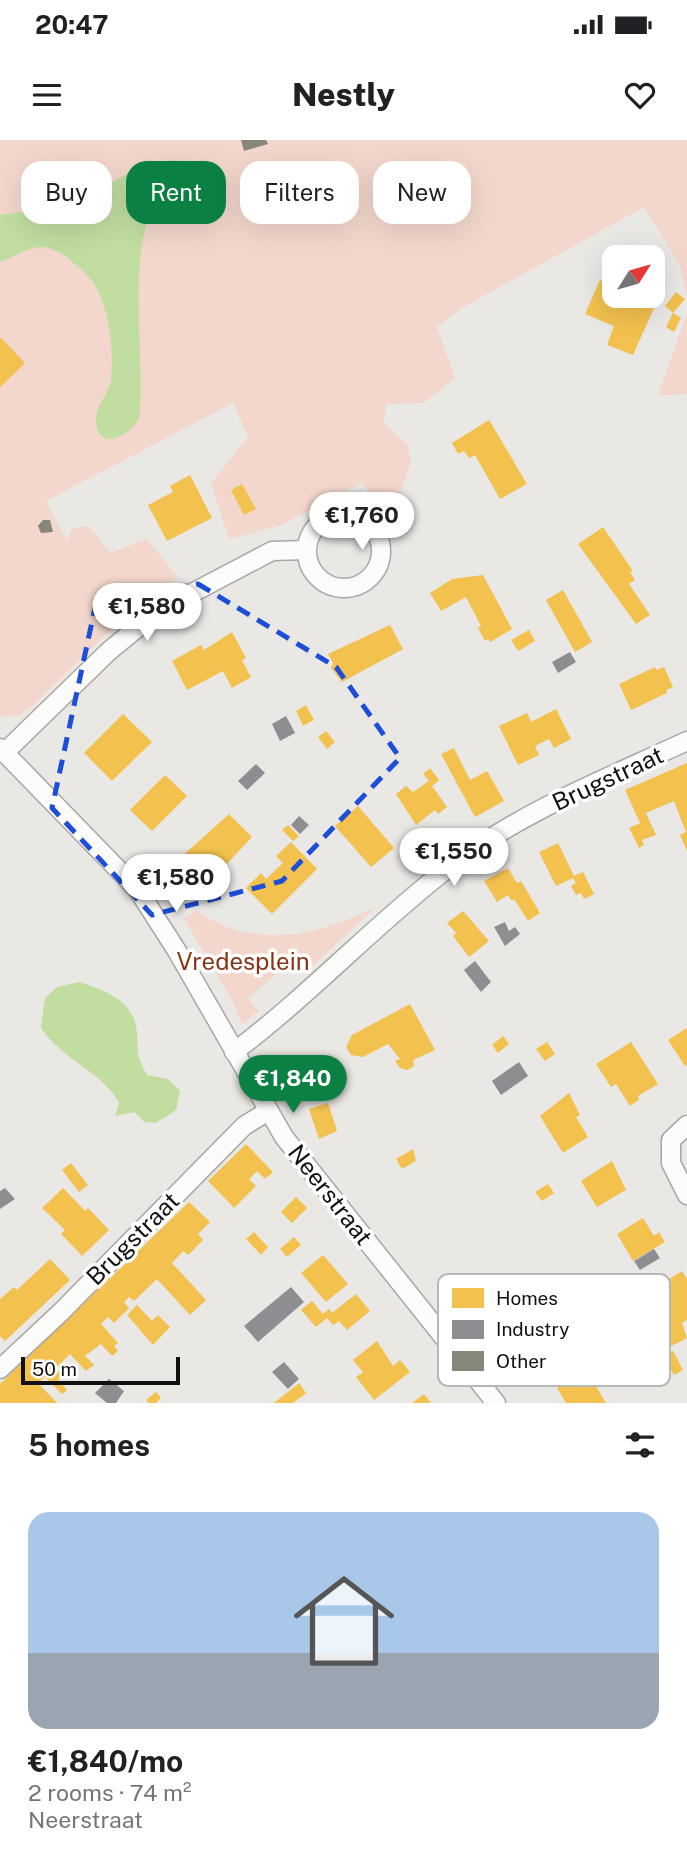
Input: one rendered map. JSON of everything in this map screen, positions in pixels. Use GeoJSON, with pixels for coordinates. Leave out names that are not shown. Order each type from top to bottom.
{"type":"FeatureCollection","features":[{"type":"Feature","properties":{"kind":"street"},"geometry":{"type":"LineString","coordinates":[[350,513],[372,526],[379,537],[382,554],[371,577],[356,586],[343,588],[320,579],[311,569],[306,550],[315,526],[326,518],[350,513]]}},
{"type":"Feature","properties":{"kind":"street"},"geometry":{"type":"LineString","coordinates":[[2,750],[109,651],[159,611],[272,551],[306,550]]}},
{"type":"Feature","properties":{"kind":"street","name":"Brugstraat"},"geometry":{"type":"LineString","coordinates":[[234,1052],[269,1026],[452,865],[524,819],[687,741]]}},
{"type":"Feature","properties":{"kind":"street","name":"Neerstraat"},"geometry":{"type":"LineString","coordinates":[[2,750],[138,890],[177,951],[268,1111],[306,1165],[438,1330]]}},
{"type":"Feature","properties":{"kind":"street","name":"Brugstraat"},"geometry":{"type":"LineString","coordinates":[[0,1369],[61,1312],[244,1126],[268,1111]]}},
{"type":"Feature","properties":{"kind":"street"},"geometry":{"type":"LineString","coordinates":[[687,1125],[671,1140],[671,1163],[687,1195]]}},
{"type":"Feature","properties":{"kind":"street","name":"Neerstraat"},"geometry":{"type":"LineString","coordinates":[[482,1386],[496,1403]]}},
{"type":"Feature","properties":{"kind":"highlighted area"},"geometry":{"type":"Polygon","coordinates":[[[198,584],[336,667],[400,758],[282,881],[152,915],[52,808],[96,603],[198,584]]]}},
{"type":"Feature","properties":{"kind":"green space"},"geometry":{"type":"Polygon","coordinates":[[[0,140],[687,140],[687,296],[680,265],[644,207],[462,308],[437,327],[455,378],[424,403],[386,404],[384,423],[407,444],[411,463],[398,498],[383,507],[361,483],[279,526],[229,539],[211,483],[248,437],[233,403],[46,501],[67,541],[72,528],[89,526],[110,553],[147,539],[178,577],[110,621],[113,628],[30,708],[18,716],[0,717],[0,140]]]}},
{"type":"Feature","properties":{"kind":"green space"},"geometry":{"type":"Polygon","coordinates":[[[687,313],[687,394],[658,395],[687,313]]]}},
{"type":"Feature","properties":{"kind":"green space","name":"Vredesplein"},"geometry":{"type":"Polygon","coordinates":[[[377,906],[313,966],[301,953],[248,998],[258,1011],[242,1025],[233,1002],[184,919],[196,910],[218,923],[240,931],[286,935],[333,925],[377,906]]]}},
{"type":"Feature","properties":{"kind":"shaded area"},"geometry":{"type":"Polygon","coordinates":[[[126,175],[126,224],[146,224],[139,277],[141,396],[139,419],[134,426],[120,436],[106,439],[97,430],[96,420],[98,409],[110,385],[112,356],[107,316],[98,291],[90,278],[56,250],[40,247],[30,249],[0,262],[0,215],[21,213],[21,224],[112,224],[112,182],[126,175]]]}},
{"type":"Feature","properties":{"kind":"shaded area"},"geometry":{"type":"Polygon","coordinates":[[[79,982],[108,993],[124,1004],[135,1022],[138,1054],[147,1075],[168,1079],[180,1091],[176,1110],[156,1123],[144,1122],[135,1112],[115,1116],[119,1103],[111,1092],[92,1073],[60,1049],[41,1028],[45,998],[57,987],[79,982]]]}},
{"type":"Feature","properties":{"kind":"building: Homes"},"geometry":{"type":"Polygon","coordinates":[[[600,280],[602,308],[654,308],[633,355],[607,345],[614,326],[585,314],[600,280]]]}},
{"type":"Feature","properties":{"kind":"building: Homes"},"geometry":{"type":"Polygon","coordinates":[[[676,292],[685,299],[673,313],[665,306],[676,292]]]}},
{"type":"Feature","properties":{"kind":"building: Homes"},"geometry":{"type":"Polygon","coordinates":[[[673,313],[681,318],[674,332],[666,327],[673,313]]]}},
{"type":"Feature","properties":{"kind":"building: Homes"},"geometry":{"type":"Polygon","coordinates":[[[0,337],[25,363],[0,387],[0,337]]]}},
{"type":"Feature","properties":{"kind":"building: Homes"},"geometry":{"type":"Polygon","coordinates":[[[489,420],[527,484],[500,499],[475,455],[469,458],[464,451],[458,454],[452,443],[489,420]]]}},
{"type":"Feature","properties":{"kind":"building: Homes"},"geometry":{"type":"Polygon","coordinates":[[[190,475],[212,518],[167,541],[148,505],[173,492],[170,486],[190,475]]]}},
{"type":"Feature","properties":{"kind":"building: Homes"},"geometry":{"type":"Polygon","coordinates":[[[242,484],[256,509],[244,515],[231,490],[242,484]]]}},
{"type":"Feature","properties":{"kind":"building: Homes"},"geometry":{"type":"Polygon","coordinates":[[[603,527],[633,571],[630,572],[635,580],[629,584],[650,615],[636,624],[578,544],[603,527]]]}},
{"type":"Feature","properties":{"kind":"building: Homes"},"geometry":{"type":"Polygon","coordinates":[[[483,575],[512,629],[490,642],[488,639],[485,641],[478,628],[481,626],[466,597],[441,611],[430,593],[452,579],[483,575]]]}},
{"type":"Feature","properties":{"kind":"building: Homes"},"geometry":{"type":"Polygon","coordinates":[[[563,590],[592,642],[575,652],[546,600],[563,590]]]}},
{"type":"Feature","properties":{"kind":"building: Homes"},"geometry":{"type":"Polygon","coordinates":[[[390,625],[403,649],[342,682],[331,668],[333,663],[328,654],[390,625]]]}},
{"type":"Feature","properties":{"kind":"building: Homes"},"geometry":{"type":"Polygon","coordinates":[[[529,630],[535,641],[518,651],[511,640],[529,630]]]}},
{"type":"Feature","properties":{"kind":"building: Homes"},"geometry":{"type":"Polygon","coordinates":[[[232,632],[246,658],[242,660],[251,677],[232,688],[223,671],[187,690],[172,661],[201,645],[204,650],[232,632]]]}},
{"type":"Feature","properties":{"kind":"building: Homes"},"geometry":{"type":"Polygon","coordinates":[[[655,667],[656,670],[664,667],[673,687],[666,690],[667,693],[631,710],[619,684],[655,667]]]}},
{"type":"Feature","properties":{"kind":"building: Homes"},"geometry":{"type":"Polygon","coordinates":[[[306,705],[314,720],[303,726],[296,711],[306,705]]]}},
{"type":"Feature","properties":{"kind":"building: Homes"},"geometry":{"type":"Polygon","coordinates":[[[556,709],[571,739],[554,748],[549,739],[535,746],[539,755],[518,765],[499,726],[527,713],[531,722],[556,709]]]}},
{"type":"Feature","properties":{"kind":"building: Homes"},"geometry":{"type":"Polygon","coordinates":[[[123,714],[152,742],[112,781],[84,753],[123,714]]]}},
{"type":"Feature","properties":{"kind":"building: Homes"},"geometry":{"type":"Polygon","coordinates":[[[326,731],[335,742],[327,749],[318,737],[326,731]]]}},
{"type":"Feature","properties":{"kind":"building: Homes"},"geometry":{"type":"Polygon","coordinates":[[[454,748],[470,780],[487,771],[504,801],[475,817],[441,754],[454,748]]]}},
{"type":"Feature","properties":{"kind":"building: Homes"},"geometry":{"type":"Polygon","coordinates":[[[687,763],[687,851],[680,835],[686,832],[674,801],[646,813],[656,835],[642,840],[644,845],[639,848],[629,828],[640,823],[625,790],[687,763]]]}},
{"type":"Feature","properties":{"kind":"building: Homes"},"geometry":{"type":"Polygon","coordinates":[[[430,768],[439,780],[432,786],[447,807],[438,814],[435,810],[416,825],[396,794],[406,786],[413,792],[429,781],[423,774],[430,768]]]}},
{"type":"Feature","properties":{"kind":"building: Homes"},"geometry":{"type":"Polygon","coordinates":[[[165,775],[187,796],[152,831],[130,810],[165,775]]]}},
{"type":"Feature","properties":{"kind":"building: Homes"},"geometry":{"type":"Polygon","coordinates":[[[358,806],[394,848],[371,867],[335,826],[358,806]]]}},
{"type":"Feature","properties":{"kind":"building: Homes"},"geometry":{"type":"Polygon","coordinates":[[[229,814],[252,837],[206,886],[179,859],[229,814]]]}},
{"type":"Feature","properties":{"kind":"building: Homes"},"geometry":{"type":"Polygon","coordinates":[[[288,825],[299,836],[293,841],[282,830],[288,825]]]}},
{"type":"Feature","properties":{"kind":"building: Homes"},"geometry":{"type":"Polygon","coordinates":[[[291,842],[317,869],[272,914],[246,888],[261,873],[266,879],[283,863],[276,856],[291,842]]]}},
{"type":"Feature","properties":{"kind":"building: Homes"},"geometry":{"type":"Polygon","coordinates":[[[558,843],[574,876],[583,872],[594,894],[584,899],[581,893],[576,895],[571,886],[576,883],[573,878],[556,886],[539,852],[558,843]]]}},
{"type":"Feature","properties":{"kind":"building: Homes"},"geometry":{"type":"Polygon","coordinates":[[[508,868],[517,883],[521,881],[540,913],[528,921],[514,899],[512,901],[508,895],[497,902],[484,881],[508,868]]]}},
{"type":"Feature","properties":{"kind":"building: Homes"},"geometry":{"type":"Polygon","coordinates":[[[463,911],[489,941],[469,957],[453,936],[456,933],[447,923],[463,911]]]}},
{"type":"Feature","properties":{"kind":"building: Homes"},"geometry":{"type":"Polygon","coordinates":[[[410,1004],[435,1050],[413,1060],[414,1066],[407,1070],[400,1068],[395,1061],[400,1059],[388,1044],[363,1057],[351,1055],[346,1047],[352,1035],[410,1004]]]}},
{"type":"Feature","properties":{"kind":"building: Homes"},"geometry":{"type":"Polygon","coordinates":[[[687,1028],[687,1065],[685,1066],[668,1040],[687,1028]]]}},
{"type":"Feature","properties":{"kind":"building: Homes"},"geometry":{"type":"Polygon","coordinates":[[[503,1036],[509,1044],[498,1053],[492,1045],[503,1036]]]}},
{"type":"Feature","properties":{"kind":"building: Homes"},"geometry":{"type":"Polygon","coordinates":[[[547,1042],[555,1054],[545,1061],[536,1049],[547,1042]]]}},
{"type":"Feature","properties":{"kind":"building: Homes"},"geometry":{"type":"Polygon","coordinates":[[[631,1042],[658,1084],[638,1096],[639,1100],[630,1106],[616,1084],[611,1087],[596,1064],[631,1042]]]}},
{"type":"Feature","properties":{"kind":"building: Homes"},"geometry":{"type":"Polygon","coordinates":[[[569,1093],[580,1115],[576,1117],[588,1137],[563,1153],[540,1116],[569,1093]]]}},
{"type":"Feature","properties":{"kind":"building: Homes"},"geometry":{"type":"Polygon","coordinates":[[[328,1103],[337,1131],[319,1139],[309,1109],[328,1103]]]}},
{"type":"Feature","properties":{"kind":"building: Homes"},"geometry":{"type":"Polygon","coordinates":[[[246,1144],[273,1172],[265,1179],[257,1171],[249,1179],[256,1186],[234,1208],[208,1181],[246,1144]]]}},
{"type":"Feature","properties":{"kind":"building: Homes"},"geometry":{"type":"Polygon","coordinates":[[[413,1149],[416,1161],[402,1169],[396,1159],[413,1149]]]}},
{"type":"Feature","properties":{"kind":"building: Homes"},"geometry":{"type":"Polygon","coordinates":[[[612,1161],[626,1190],[597,1207],[581,1181],[612,1161]]]}},
{"type":"Feature","properties":{"kind":"building: Homes"},"geometry":{"type":"Polygon","coordinates":[[[71,1163],[88,1185],[79,1192],[62,1170],[71,1163]]]}},
{"type":"Feature","properties":{"kind":"building: Homes"},"geometry":{"type":"Polygon","coordinates":[[[548,1184],[554,1193],[542,1201],[535,1192],[548,1184]]]}},
{"type":"Feature","properties":{"kind":"building: Homes"},"geometry":{"type":"Polygon","coordinates":[[[63,1188],[85,1211],[88,1208],[109,1230],[82,1256],[61,1234],[65,1230],[42,1208],[63,1188]]]}},
{"type":"Feature","properties":{"kind":"building: Homes"},"geometry":{"type":"Polygon","coordinates":[[[296,1197],[307,1208],[292,1223],[281,1212],[296,1197]]]}},
{"type":"Feature","properties":{"kind":"building: Homes"},"geometry":{"type":"Polygon","coordinates":[[[189,1202],[210,1222],[198,1234],[203,1240],[188,1255],[183,1251],[172,1263],[206,1300],[190,1315],[157,1279],[134,1301],[129,1297],[124,1302],[129,1308],[114,1323],[108,1317],[101,1324],[118,1343],[114,1346],[118,1351],[112,1356],[101,1344],[85,1356],[94,1365],[86,1371],[70,1354],[55,1369],[58,1372],[62,1369],[66,1372],[58,1380],[67,1390],[62,1394],[45,1377],[38,1383],[57,1403],[0,1403],[0,1384],[189,1202]]]}},
{"type":"Feature","properties":{"kind":"building: Homes"},"geometry":{"type":"Polygon","coordinates":[[[643,1218],[654,1236],[659,1232],[665,1242],[633,1261],[617,1234],[643,1218]]]}},
{"type":"Feature","properties":{"kind":"building: Homes"},"geometry":{"type":"Polygon","coordinates":[[[254,1232],[268,1247],[261,1255],[246,1239],[254,1232]]]}},
{"type":"Feature","properties":{"kind":"building: Homes"},"geometry":{"type":"Polygon","coordinates":[[[294,1237],[301,1245],[287,1257],[280,1249],[294,1237]]]}},
{"type":"Feature","properties":{"kind":"building: Homes"},"geometry":{"type":"Polygon","coordinates":[[[323,1255],[348,1284],[326,1302],[301,1273],[323,1255]]]}},
{"type":"Feature","properties":{"kind":"building: Homes"},"geometry":{"type":"Polygon","coordinates":[[[50,1259],[70,1280],[5,1341],[0,1336],[0,1299],[14,1287],[17,1290],[50,1259]]]}},
{"type":"Feature","properties":{"kind":"building: Homes"},"geometry":{"type":"Polygon","coordinates":[[[682,1271],[687,1279],[687,1320],[682,1323],[687,1338],[670,1347],[670,1278],[682,1271]]]}},
{"type":"Feature","properties":{"kind":"building: Homes"},"geometry":{"type":"Polygon","coordinates":[[[356,1294],[370,1311],[347,1330],[339,1321],[333,1325],[327,1318],[316,1327],[301,1310],[312,1301],[323,1314],[329,1309],[332,1313],[356,1294]]]}},
{"type":"Feature","properties":{"kind":"building: Homes"},"geometry":{"type":"Polygon","coordinates":[[[137,1305],[152,1321],[158,1315],[170,1327],[153,1345],[127,1315],[137,1305]]]}},
{"type":"Feature","properties":{"kind":"building: Homes"},"geometry":{"type":"Polygon","coordinates":[[[377,1341],[393,1366],[400,1360],[410,1372],[374,1400],[356,1377],[363,1372],[353,1360],[377,1341]]]}},
{"type":"Feature","properties":{"kind":"building: Homes"},"geometry":{"type":"Polygon","coordinates":[[[673,1351],[683,1370],[674,1375],[670,1368],[670,1353],[673,1351]]]}},
{"type":"Feature","properties":{"kind":"building: Homes"},"geometry":{"type":"Polygon","coordinates":[[[299,1383],[306,1393],[293,1403],[274,1403],[299,1383]]]}},
{"type":"Feature","properties":{"kind":"building: Homes"},"geometry":{"type":"Polygon","coordinates":[[[596,1386],[606,1403],[566,1403],[557,1388],[596,1386]]]}},
{"type":"Feature","properties":{"kind":"building: Homes"},"geometry":{"type":"Polygon","coordinates":[[[156,1392],[161,1398],[156,1403],[149,1403],[146,1400],[156,1392]]]}},
{"type":"Feature","properties":{"kind":"building: Homes"},"geometry":{"type":"Polygon","coordinates":[[[424,1394],[431,1403],[412,1403],[424,1394]]]}},
{"type":"Feature","properties":{"kind":"building: Industry"},"geometry":{"type":"Polygon","coordinates":[[[570,652],[576,662],[558,673],[552,662],[570,652]]]}},
{"type":"Feature","properties":{"kind":"building: Industry"},"geometry":{"type":"Polygon","coordinates":[[[286,716],[295,733],[280,741],[272,724],[286,716]]]}},
{"type":"Feature","properties":{"kind":"building: Industry"},"geometry":{"type":"Polygon","coordinates":[[[256,764],[265,773],[247,790],[238,781],[256,764]]]}},
{"type":"Feature","properties":{"kind":"building: Industry"},"geometry":{"type":"Polygon","coordinates":[[[299,816],[309,825],[300,834],[291,825],[299,816]]]}},
{"type":"Feature","properties":{"kind":"building: Industry"},"geometry":{"type":"Polygon","coordinates":[[[505,922],[509,931],[515,927],[520,934],[505,946],[494,927],[505,922]]]}},
{"type":"Feature","properties":{"kind":"building: Industry"},"geometry":{"type":"Polygon","coordinates":[[[475,961],[491,982],[481,992],[464,970],[475,961]]]}},
{"type":"Feature","properties":{"kind":"building: Industry"},"geometry":{"type":"Polygon","coordinates":[[[519,1062],[528,1076],[501,1095],[492,1081],[519,1062]]]}},
{"type":"Feature","properties":{"kind":"building: Industry"},"geometry":{"type":"Polygon","coordinates":[[[5,1188],[15,1199],[0,1209],[0,1191],[5,1188]]]}},
{"type":"Feature","properties":{"kind":"building: Industry"},"geometry":{"type":"Polygon","coordinates":[[[654,1249],[660,1258],[640,1270],[634,1261],[654,1249]]]}},
{"type":"Feature","properties":{"kind":"building: Industry"},"geometry":{"type":"Polygon","coordinates":[[[291,1287],[304,1302],[258,1342],[244,1326],[291,1287]]]}},
{"type":"Feature","properties":{"kind":"building: Industry"},"geometry":{"type":"Polygon","coordinates":[[[284,1362],[299,1379],[288,1389],[272,1372],[284,1362]]]}},
{"type":"Feature","properties":{"kind":"building: Industry"},"geometry":{"type":"Polygon","coordinates":[[[109,1379],[124,1391],[116,1403],[107,1403],[95,1393],[109,1379]]]}},
{"type":"Feature","properties":{"kind":"building: Other"},"geometry":{"type":"Polygon","coordinates":[[[241,140],[266,140],[268,144],[244,151],[241,140]]]}},
{"type":"Feature","properties":{"kind":"building: Other"},"geometry":{"type":"Polygon","coordinates":[[[43,520],[50,520],[53,532],[41,533],[38,526],[43,520]]]}}]}
